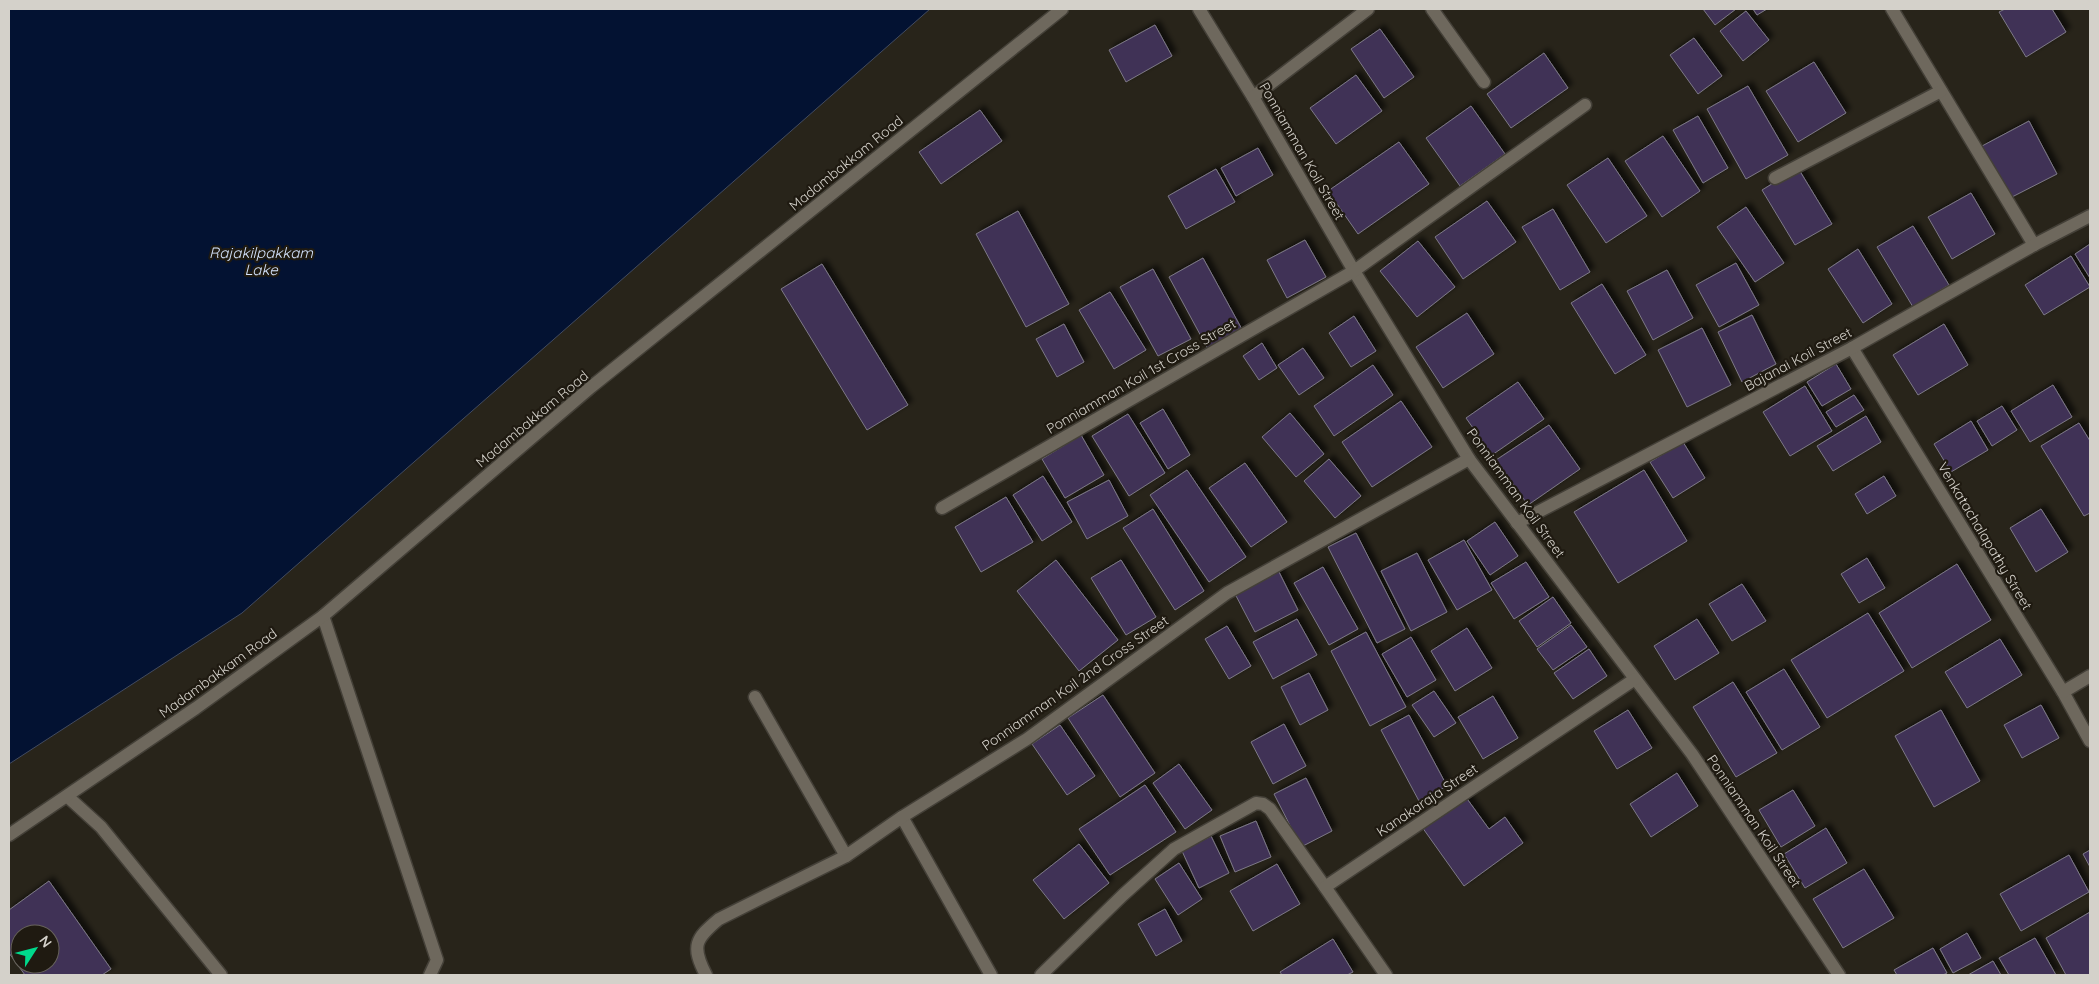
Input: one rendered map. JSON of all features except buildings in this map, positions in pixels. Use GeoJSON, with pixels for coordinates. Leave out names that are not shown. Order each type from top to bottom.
{"type":"FeatureCollection","features":[{"type":"Feature","properties":{"kind":"street","name":"Madambakkam Road"},"geometry":{"type":"LineString","coordinates":[[9,835],[68,797],[196,708],[323,616],[591,388],[1062,9]]}},
{"type":"Feature","properties":{"kind":"street","name":"Ponniamman Koil Street"},"geometry":{"type":"LineString","coordinates":[[1199,9],[1253,97],[1354,271],[1469,459],[1692,754],[1839,975]]}},
{"type":"Feature","properties":{"kind":"street"},"geometry":{"type":"LineString","coordinates":[[1253,97],[1368,9]]}},
{"type":"Feature","properties":{"kind":"street"},"geometry":{"type":"LineString","coordinates":[[1432,9],[1484,82]]}},
{"type":"Feature","properties":{"kind":"street"},"geometry":{"type":"LineString","coordinates":[[1892,9],[2034,245]]}},
{"type":"Feature","properties":{"kind":"street"},"geometry":{"type":"LineString","coordinates":[[1776,178],[1941,91]]}},
{"type":"Feature","properties":{"kind":"street","name":"Ponniamman Koil 1st Cross Street"},"geometry":{"type":"LineString","coordinates":[[942,508],[1354,271],[1585,105]]}},
{"type":"Feature","properties":{"kind":"street","name":"Bajanai Koil Street"},"geometry":{"type":"LineString","coordinates":[[1517,523],[1852,348],[2034,245],[2090,216]]}},
{"type":"Feature","properties":{"kind":"street","name":"Venkatachalapathy Street"},"geometry":{"type":"LineString","coordinates":[[1852,348],[2063,692],[2090,741]]}},
{"type":"Feature","properties":{"kind":"street","name":"Ponniamman Koil 2nd Cross Street"},"geometry":{"type":"LineString","coordinates":[[706,975],[700,963],[697,948],[701,933],[719,919],[846,856],[902,817],[1027,739],[1227,593],[1469,459]]}},
{"type":"Feature","properties":{"kind":"street"},"geometry":{"type":"LineString","coordinates":[[323,616],[437,960],[430,975]]}},
{"type":"Feature","properties":{"kind":"street"},"geometry":{"type":"LineString","coordinates":[[2063,692],[2090,676]]}},
{"type":"Feature","properties":{"kind":"street","name":"Kanakaraja Street"},"geometry":{"type":"LineString","coordinates":[[1325,887],[1635,679]]}},
{"type":"Feature","properties":{"kind":"street"},"geometry":{"type":"LineString","coordinates":[[755,698],[846,856]]}},
{"type":"Feature","properties":{"kind":"street"},"geometry":{"type":"LineString","coordinates":[[68,797],[102,827],[221,975]]}},
{"type":"Feature","properties":{"kind":"street"},"geometry":{"type":"LineString","coordinates":[[1041,975],[1123,895],[1174,849],[1256,803],[1263,804],[1270,809],[1386,975]]}},
{"type":"Feature","properties":{"kind":"street"},"geometry":{"type":"LineString","coordinates":[[902,817],[992,975]]}},
{"type":"Feature","properties":{"kind":"water","name":"Rajakilpakkam Lake"},"geometry":{"type":"Polygon","coordinates":[[[9,9],[930,9],[242,613],[9,764],[9,9]]]}}]}
